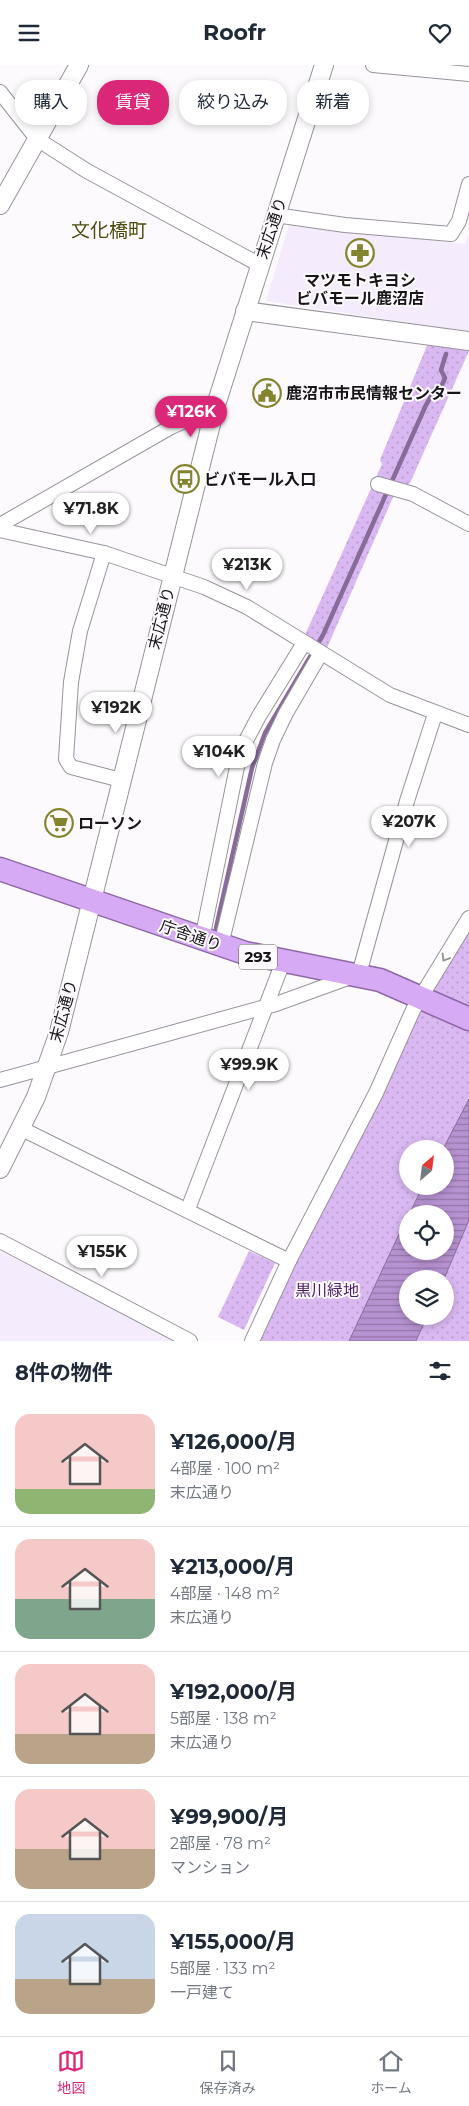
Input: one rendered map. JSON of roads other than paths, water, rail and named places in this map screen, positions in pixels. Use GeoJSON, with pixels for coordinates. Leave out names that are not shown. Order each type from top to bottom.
{"type":"FeatureCollection","features":[{"type":"Feature","properties":{"kind":"highway","name":"庁舎通り"},"geometry":{"type":"LineString","coordinates":[[0,869],[92,899],[212,942],[283,962],[359,974],[380,980],[469,1019]]}},
{"type":"Feature","properties":{"kind":"street"},"geometry":{"type":"LineString","coordinates":[[0,205],[79,65]]}},
{"type":"Feature","properties":{"kind":"street","name":"末広通り"},"geometry":{"type":"LineString","coordinates":[[0,1169],[22,1129],[59,1032],[215,408],[324,65]]}},
{"type":"Feature","properties":{"kind":"street"},"geometry":{"type":"LineString","coordinates":[[374,65],[469,74]]}},
{"type":"Feature","properties":{"kind":"street"},"geometry":{"type":"LineString","coordinates":[[0,93],[37,139],[95,176],[260,265]]}},
{"type":"Feature","properties":{"kind":"street"},"geometry":{"type":"LineString","coordinates":[[275,215],[345,225],[451,235],[460,221],[469,184]]}},
{"type":"Feature","properties":{"kind":"street"},"geometry":{"type":"LineString","coordinates":[[245,311],[469,341]]}},
{"type":"Feature","properties":{"kind":"street"},"geometry":{"type":"LineString","coordinates":[[0,525],[170,427],[215,408]]}},
{"type":"Feature","properties":{"kind":"street"},"geometry":{"type":"LineString","coordinates":[[378,485],[413,494],[469,524]]}},
{"type":"Feature","properties":{"kind":"street"},"geometry":{"type":"LineString","coordinates":[[0,530],[104,553],[225,596],[390,695],[435,714],[469,725]]}},
{"type":"Feature","properties":{"kind":"street"},"geometry":{"type":"LineString","coordinates":[[104,553],[80,631],[71,682],[66,759],[71,767],[121,780]]}},
{"type":"Feature","properties":{"kind":"street"},"geometry":{"type":"LineString","coordinates":[[212,942],[240,752],[259,716],[304,643]]}},
{"type":"Feature","properties":{"kind":"street"},"geometry":{"type":"LineString","coordinates":[[212,942],[273,740],[320,653]]}},
{"type":"Feature","properties":{"kind":"street"},"geometry":{"type":"LineString","coordinates":[[0,1080],[266,1006],[359,974],[407,801],[435,714]]}},
{"type":"Feature","properties":{"kind":"street"},"geometry":{"type":"LineString","coordinates":[[252,1341],[289,1261],[423,999],[469,918]]}},
{"type":"Feature","properties":{"kind":"street"},"geometry":{"type":"LineString","coordinates":[[188,1209],[283,962]]}},
{"type":"Feature","properties":{"kind":"street"},"geometry":{"type":"LineString","coordinates":[[22,1129],[188,1209],[289,1261]]}},
{"type":"Feature","properties":{"kind":"street"},"geometry":{"type":"LineString","coordinates":[[0,1241],[190,1341]]}},
{"type":"Feature","properties":{"kind":"waterway"},"geometry":{"type":"LineString","coordinates":[[216,928],[252,768],[265,733],[323,635],[426,405],[433,393],[439,392],[445,378],[441,370],[446,354]]}},
{"type":"Feature","properties":{"kind":"place","name":"マツモトキヨシ ビバモール鹿沼店"},"geometry":{"type":"Point","coordinates":[360,253]}},
{"type":"Feature","properties":{"kind":"place","name":"鹿沼市市民情報センター"},"geometry":{"type":"Point","coordinates":[267,393]}},
{"type":"Feature","properties":{"kind":"place","name":"ビバモール入口"},"geometry":{"type":"Point","coordinates":[185,479]}},
{"type":"Feature","properties":{"kind":"place","name":"ローソン"},"geometry":{"type":"Point","coordinates":[59,823]}},
{"type":"Feature","properties":{"kind":"district","name":"文化橋町"},"geometry":{"type":"Point","coordinates":[109,230]}},
{"type":"Feature","properties":{"kind":"park label","name":"黒川緑地"},"geometry":{"type":"Point","coordinates":[327,1290]}}]}
